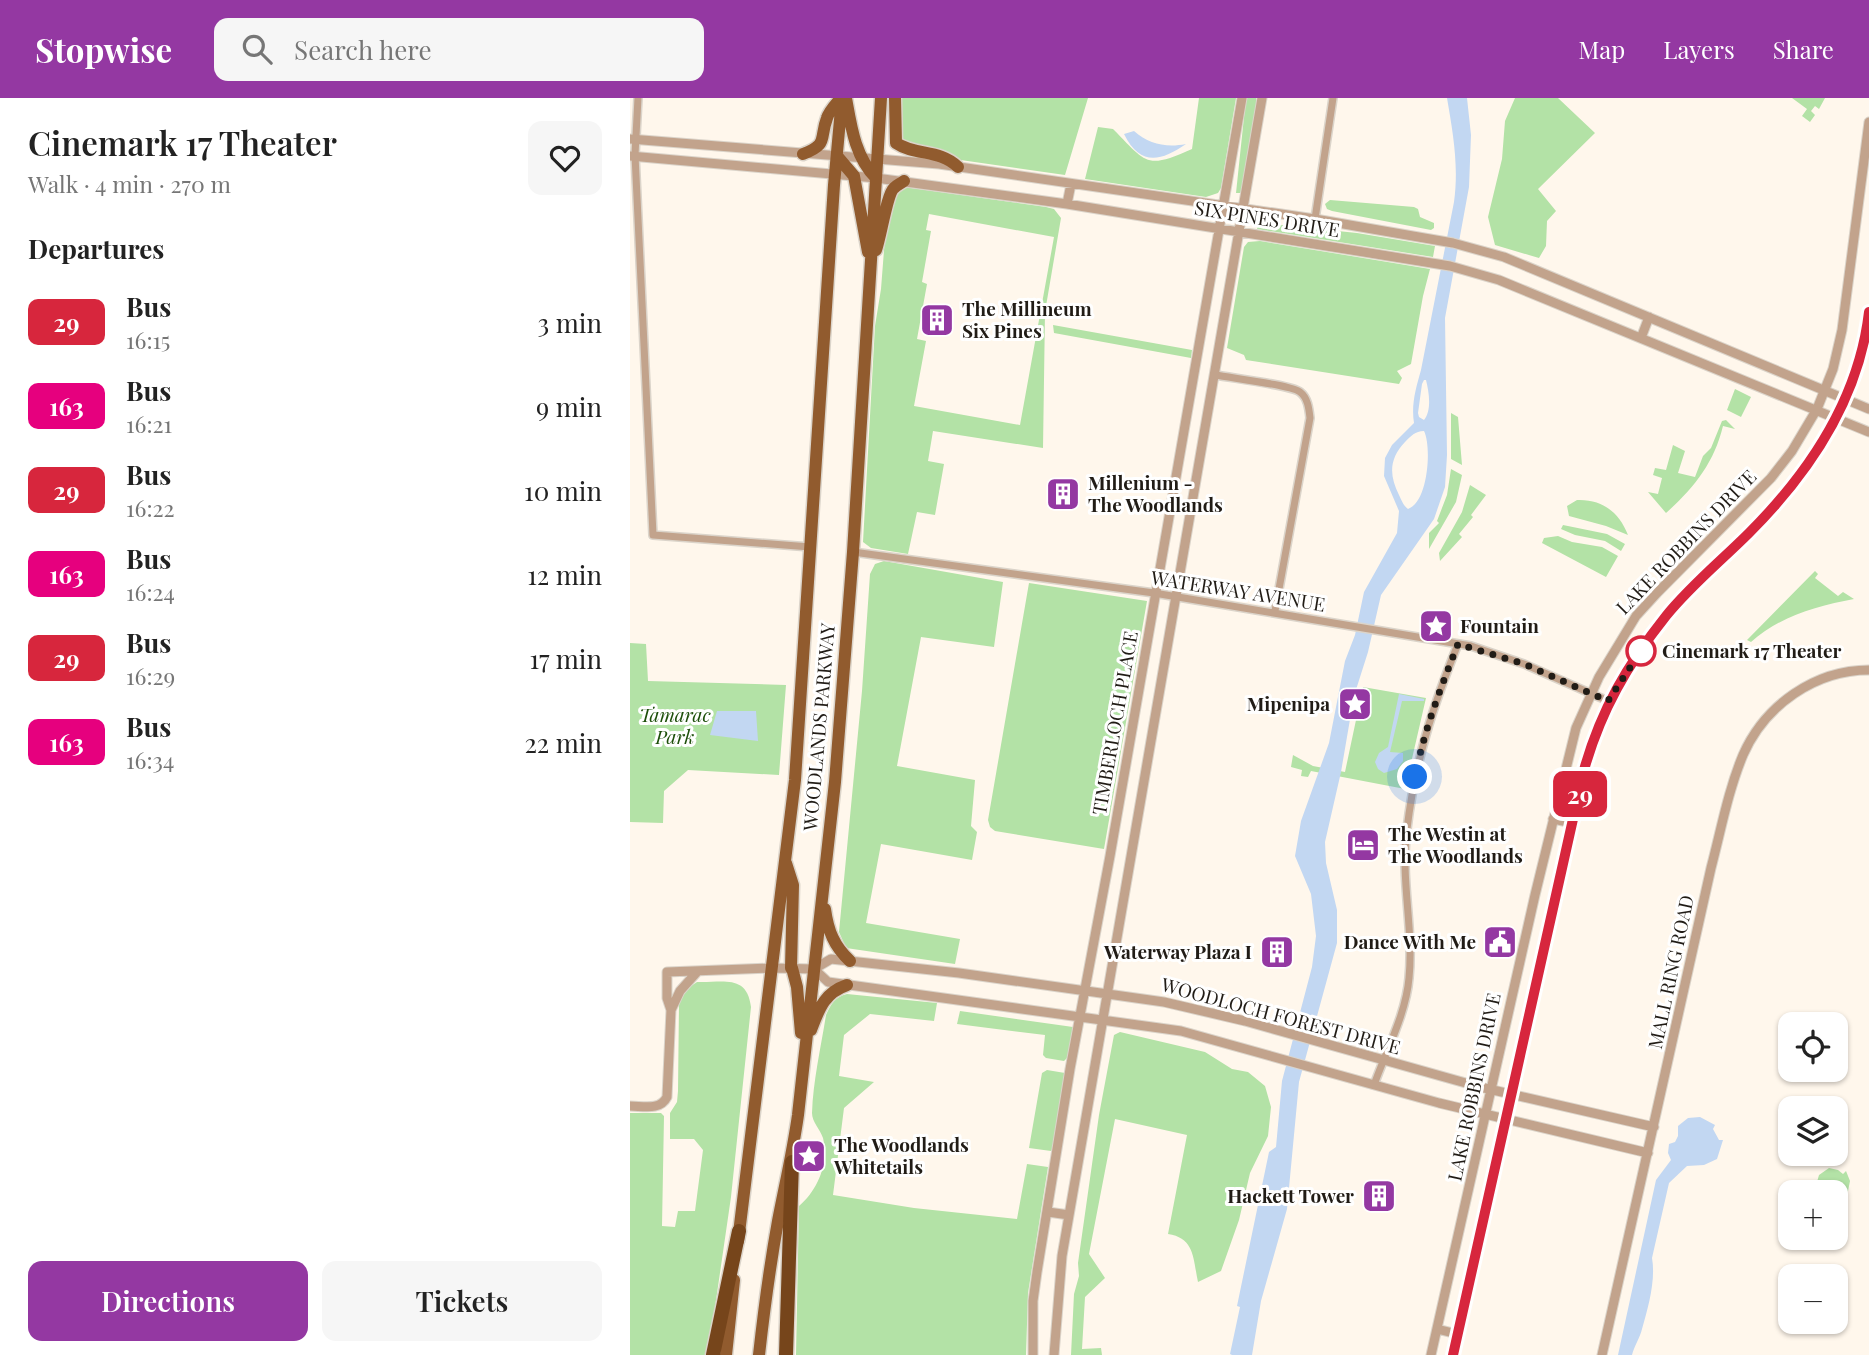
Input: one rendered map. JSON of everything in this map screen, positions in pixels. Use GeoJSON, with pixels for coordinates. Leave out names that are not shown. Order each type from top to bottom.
{"type":"FeatureCollection","features":[{"type":"Feature","properties":{"kind":"highway"},"geometry":{"type":"LineString","coordinates":[[786,1355],[792,1162]]}},
{"type":"Feature","properties":{"kind":"highway"},"geometry":{"type":"LineString","coordinates":[[712,1355],[739,1231]]}},
{"type":"Feature","properties":{"kind":"main road"},"geometry":{"type":"LineString","coordinates":[[803,154],[822,143],[827,116],[843,98]]}},
{"type":"Feature","properties":{"kind":"main road"},"geometry":{"type":"LineString","coordinates":[[843,98],[860,157],[876,177]]}},
{"type":"Feature","properties":{"kind":"main road","name":"WOODLANDS PARKWAY"},"geometry":{"type":"LineString","coordinates":[[726,1355],[795,780],[834,175],[843,98]]}},
{"type":"Feature","properties":{"kind":"main road","name":"WOODLANDS PARKWAY"},"geometry":{"type":"LineString","coordinates":[[759,1355],[776,1232],[792,1162],[835,782],[853,552],[881,98]]}},
{"type":"Feature","properties":{"kind":"main road"},"geometry":{"type":"LineString","coordinates":[[895,98],[896,142],[904,148],[948,157],[958,167]]}},
{"type":"Feature","properties":{"kind":"main road"},"geometry":{"type":"LineString","coordinates":[[837,156],[854,176],[862,231],[871,263]]}},
{"type":"Feature","properties":{"kind":"main road"},"geometry":{"type":"LineString","coordinates":[[871,263],[882,232],[888,197],[893,188],[904,181]]}},
{"type":"Feature","properties":{"kind":"main road"},"geometry":{"type":"LineString","coordinates":[[785,860],[793,885],[792,968],[797,986],[804,1050]]}},
{"type":"Feature","properties":{"kind":"main road"},"geometry":{"type":"LineString","coordinates":[[822,893],[829,931],[839,951],[850,961]]}},
{"type":"Feature","properties":{"kind":"main road"},"geometry":{"type":"LineString","coordinates":[[804,1050],[819,1008],[826,997],[834,990],[847,985]]}},
{"type":"Feature","properties":{"kind":"street"},"geometry":{"type":"LineString","coordinates":[[638,98],[633,155],[653,536],[810,547]]}},
{"type":"Feature","properties":{"kind":"street","name":"TIMBERLOCH PLACE"},"geometry":{"type":"LineString","coordinates":[[1033,1355],[1033,1301],[1080,1015],[1242,98]]}},
{"type":"Feature","properties":{"kind":"street","name":"TIMBERLOCH PLACE"},"geometry":{"type":"LineString","coordinates":[[1054,1355],[1059,1280],[1069,1215],[1262,98]]}},
{"type":"Feature","properties":{"kind":"street"},"geometry":{"type":"LineString","coordinates":[[1315,219],[1334,98]]}},
{"type":"Feature","properties":{"kind":"street","name":"LAKE ROBBINS DRIVE"},"geometry":{"type":"LineString","coordinates":[[1431,1355],[1570,745],[1591,694],[1618,643],[1641,610],[1771,478],[1792,451],[1817,409],[1833,369],[1844,318],[1869,122]]}},
{"type":"Feature","properties":{"kind":"street","name":"SIX PINES DRIVE"},"geometry":{"type":"LineString","coordinates":[[633,139],[958,167],[1428,238],[1483,250],[1869,408]]}},
{"type":"Feature","properties":{"kind":"street","name":"SIX PINES DRIVE"},"geometry":{"type":"LineString","coordinates":[[633,155],[876,177],[1424,260],[1478,273],[1869,432]]}},
{"type":"Feature","properties":{"kind":"street"},"geometry":{"type":"LineString","coordinates":[[1067,204],[1071,184]]}},
{"type":"Feature","properties":{"kind":"street","name":"LAKE ROBBINS DRIVE"},"geometry":{"type":"LineString","coordinates":[[1452,1355],[1588,757],[1608,701],[1667,615],[1779,501],[1818,449],[1845,398],[1861,355],[1869,312]]}},
{"type":"Feature","properties":{"kind":"street"},"geometry":{"type":"LineString","coordinates":[[1641,338],[1649,317]]}},
{"type":"Feature","properties":{"kind":"street"},"geometry":{"type":"LineString","coordinates":[[1216,375],[1287,388],[1300,392],[1307,402],[1310,418],[1275,611]]}},
{"type":"Feature","properties":{"kind":"street","name":"WATERWAY AVENUE"},"geometry":{"type":"LineString","coordinates":[[853,552],[1275,611],[1458,644],[1524,664],[1608,701]]}},
{"type":"Feature","properties":{"kind":"street"},"geometry":{"type":"LineString","coordinates":[[1374,1085],[1409,981],[1404,874],[1406,830],[1415,777],[1436,699],[1458,644]]}},
{"type":"Feature","properties":{"kind":"street","name":"MALL RING ROAD"},"geometry":{"type":"LineString","coordinates":[[1602,1355],[1711,868],[1744,754],[1752,737],[1775,709],[1795,691],[1808,683],[1840,672],[1869,670]]}},
{"type":"Feature","properties":{"kind":"street"},"geometry":{"type":"LineString","coordinates":[[1553,819],[1573,823]]}},
{"type":"Feature","properties":{"kind":"street","name":"WOODLOCH FOREST DRIVE"},"geometry":{"type":"LineString","coordinates":[[671,1010],[667,999],[667,972],[814,969],[831,959],[850,961],[1164,1002],[1279,1030],[1492,1090],[1654,1127]]}},
{"type":"Feature","properties":{"kind":"street","name":"WOODLOCH FOREST DRIVE"},"geometry":{"type":"LineString","coordinates":[[814,969],[828,982],[1181,1031],[1485,1115],[1648,1153]]}},
{"type":"Feature","properties":{"kind":"street"},"geometry":{"type":"LineString","coordinates":[[630,1106],[656,1107],[667,1097],[671,1010],[680,991],[697,972]]}},
{"type":"Feature","properties":{"kind":"street"},"geometry":{"type":"LineString","coordinates":[[1048,1212],[1069,1215]]}},
{"type":"Feature","properties":{"kind":"street"},"geometry":{"type":"LineString","coordinates":[[1463,1217],[1482,1225]]}},
{"type":"Feature","properties":{"kind":"street"},"geometry":{"type":"LineString","coordinates":[[1437,1329],[1457,1334]]}},
{"type":"Feature","properties":{"kind":"green space"},"geometry":{"type":"Polygon","coordinates":[[[894,98],[1088,98],[1065,175],[905,152],[893,125],[894,98]]]}},
{"type":"Feature","properties":{"kind":"green space"},"geometry":{"type":"Polygon","coordinates":[[[1199,98],[1236,98],[1218,193],[1206,197],[1085,179],[1098,127],[1113,129],[1148,160],[1165,160],[1192,149],[1199,98]]]}},
{"type":"Feature","properties":{"kind":"green space"},"geometry":{"type":"Polygon","coordinates":[[[1246,98],[1256,98],[1256,116],[1242,193],[1236,193],[1246,98]]]}},
{"type":"Feature","properties":{"kind":"green space"},"geometry":{"type":"Polygon","coordinates":[[[1515,98],[1558,98],[1595,133],[1538,189],[1556,211],[1547,221],[1546,246],[1539,258],[1495,245],[1488,217],[1502,159],[1505,121],[1515,98]]]}},
{"type":"Feature","properties":{"kind":"green space"},"geometry":{"type":"Polygon","coordinates":[[[1792,98],[1825,98],[1819,109],[1815,106],[1811,111],[1815,115],[1810,122],[1802,116],[1807,109],[1792,98]]]}},
{"type":"Feature","properties":{"kind":"green space"},"geometry":{"type":"Polygon","coordinates":[[[904,187],[1046,207],[1054,209],[1061,218],[1045,312],[1043,448],[933,431],[928,461],[944,464],[935,515],[917,512],[908,554],[871,548],[863,542],[875,326],[881,289],[888,199],[904,187]],[[929,214],[926,230],[931,231],[922,282],[927,284],[917,339],[926,341],[914,406],[1020,425],[1054,237],[929,214]]]}},
{"type":"Feature","properties":{"kind":"green space"},"geometry":{"type":"Polygon","coordinates":[[[1330,200],[1414,207],[1418,209],[1420,217],[1434,223],[1434,228],[1431,230],[1332,211],[1327,209],[1325,204],[1330,200]]]}},
{"type":"Feature","properties":{"kind":"green space"},"geometry":{"type":"Polygon","coordinates":[[[1259,223],[1357,233],[1435,246],[1433,257],[1257,229],[1259,223]]]}},
{"type":"Feature","properties":{"kind":"green space"},"geometry":{"type":"Polygon","coordinates":[[[1260,241],[1430,269],[1411,364],[1397,371],[1402,378],[1399,384],[1246,360],[1244,355],[1227,348],[1244,247],[1248,242],[1260,241]]]}},
{"type":"Feature","properties":{"kind":"green space"},"geometry":{"type":"Polygon","coordinates":[[[1053,325],[1192,350],[1191,358],[1054,333],[1053,325]]]}},
{"type":"Feature","properties":{"kind":"green space"},"geometry":{"type":"Polygon","coordinates":[[[1735,389],[1751,397],[1741,417],[1727,410],[1735,389]]]}},
{"type":"Feature","properties":{"kind":"green space"},"geometry":{"type":"Polygon","coordinates":[[[1451,413],[1458,417],[1462,465],[1451,459],[1451,413]]]}},
{"type":"Feature","properties":{"kind":"green space"},"geometry":{"type":"Polygon","coordinates":[[[1726,420],[1735,429],[1723,426],[1714,452],[1702,474],[1666,513],[1648,492],[1658,494],[1662,478],[1653,475],[1655,468],[1666,470],[1673,445],[1685,451],[1678,473],[1695,477],[1722,421],[1726,420]]]}},
{"type":"Feature","properties":{"kind":"green space"},"geometry":{"type":"Polygon","coordinates":[[[1451,469],[1462,475],[1456,502],[1429,549],[1429,533],[1439,523],[1437,521],[1447,495],[1451,469]]]}},
{"type":"Feature","properties":{"kind":"green space"},"geometry":{"type":"Polygon","coordinates":[[[1470,485],[1486,495],[1459,534],[1462,537],[1440,561],[1439,553],[1462,512],[1470,485]]]}},
{"type":"Feature","properties":{"kind":"green space"},"geometry":{"type":"Polygon","coordinates":[[[1577,500],[1594,502],[1609,508],[1628,535],[1569,516],[1567,506],[1577,500]]]}},
{"type":"Feature","properties":{"kind":"green space"},"geometry":{"type":"Polygon","coordinates":[[[1563,525],[1607,534],[1625,544],[1621,551],[1605,541],[1575,535],[1561,529],[1563,525]]]}},
{"type":"Feature","properties":{"kind":"green space"},"geometry":{"type":"Polygon","coordinates":[[[1558,536],[1572,542],[1602,547],[1618,556],[1606,577],[1542,543],[1544,538],[1558,536]]]}},
{"type":"Feature","properties":{"kind":"green space"},"geometry":{"type":"Polygon","coordinates":[[[884,561],[1003,582],[994,647],[921,637],[897,766],[975,780],[971,826],[977,832],[972,860],[881,844],[866,923],[960,939],[955,964],[846,948],[839,932],[862,691],[870,574],[875,564],[884,561]]]}},
{"type":"Feature","properties":{"kind":"green space"},"geometry":{"type":"Polygon","coordinates":[[[1815,571],[1818,574],[1815,578],[1838,596],[1843,592],[1854,599],[1800,613],[1774,625],[1751,642],[1747,640],[1815,571]]]}},
{"type":"Feature","properties":{"kind":"green space"},"geometry":{"type":"Polygon","coordinates":[[[1029,583],[1147,601],[1104,849],[995,831],[988,820],[1029,583]]]}},
{"type":"Feature","properties":{"kind":"green space","name":"Tamarac Park"},"geometry":{"type":"Polygon","coordinates":[[[630,643],[646,644],[648,681],[786,685],[779,775],[688,770],[664,791],[663,823],[630,822],[630,643]]]}},
{"type":"Feature","properties":{"kind":"green space"},"geometry":{"type":"Polygon","coordinates":[[[1363,687],[1426,698],[1405,789],[1311,771],[1308,777],[1301,776],[1302,770],[1291,767],[1293,755],[1313,766],[1345,772],[1363,687]]]}},
{"type":"Feature","properties":{"kind":"green space"},"geometry":{"type":"Polygon","coordinates":[[[697,982],[732,982],[739,985],[749,996],[751,1007],[731,1197],[714,1314],[705,1355],[630,1355],[630,1113],[661,1113],[664,1116],[662,1226],[675,1227],[678,1211],[695,1211],[703,1150],[694,1139],[670,1139],[670,1113],[677,1102],[678,1091],[679,1003],[685,990],[697,982]]]}},
{"type":"Feature","properties":{"kind":"green space"},"geometry":{"type":"Polygon","coordinates":[[[847,994],[937,1003],[934,1021],[870,1014],[844,1035],[839,1076],[874,1082],[844,1108],[833,1195],[914,1208],[1017,1219],[1027,1164],[1048,1167],[1028,1293],[1026,1355],[796,1355],[799,1206],[817,1184],[824,1157],[823,1138],[812,1116],[816,1076],[826,1015],[834,1001],[847,994]]]}},
{"type":"Feature","properties":{"kind":"green space"},"geometry":{"type":"Polygon","coordinates":[[[960,1011],[1073,1027],[1068,1057],[1064,1061],[1046,1058],[1043,1055],[1045,1035],[957,1024],[960,1011]]]}},
{"type":"Feature","properties":{"kind":"green space"},"geometry":{"type":"Polygon","coordinates":[[[1120,1032],[1205,1052],[1232,1069],[1248,1072],[1265,1086],[1271,1107],[1268,1136],[1250,1173],[1239,1220],[1221,1271],[1198,1282],[1188,1245],[1177,1236],[1168,1234],[1187,1135],[1115,1119],[1089,1254],[1105,1278],[1085,1297],[1082,1349],[1101,1348],[1102,1355],[1071,1355],[1074,1294],[1079,1276],[1078,1263],[1099,1115],[1114,1035],[1120,1032]]]}},
{"type":"Feature","properties":{"kind":"green space"},"geometry":{"type":"Polygon","coordinates":[[[1047,1070],[1065,1073],[1051,1151],[1029,1148],[1042,1073],[1047,1070]]]}},
{"type":"Feature","properties":{"kind":"green space"},"geometry":{"type":"Polygon","coordinates":[[[1829,1168],[1843,1174],[1846,1171],[1850,1181],[1848,1191],[1848,1180],[1818,1180],[1819,1175],[1829,1168]]]}},
{"type":"Feature","properties":{"kind":"water"},"geometry":{"type":"Polygon","coordinates":[[[1447,98],[1467,98],[1471,135],[1469,187],[1445,318],[1445,487],[1434,519],[1381,595],[1368,652],[1354,696],[1325,842],[1326,863],[1337,910],[1337,943],[1299,1082],[1287,1209],[1261,1301],[1252,1355],[1232,1355],[1230,1354],[1240,1307],[1237,1306],[1269,1152],[1276,1147],[1282,1081],[1312,967],[1316,936],[1311,894],[1295,856],[1301,821],[1329,743],[1345,661],[1355,635],[1364,592],[1397,533],[1399,511],[1384,476],[1385,458],[1392,445],[1414,423],[1415,396],[1454,202],[1456,163],[1447,98]],[[1424,380],[1418,413],[1424,420],[1429,401],[1424,380]],[[1424,431],[1409,438],[1393,461],[1393,481],[1408,509],[1415,505],[1424,486],[1428,449],[1424,431]]]}},
{"type":"Feature","properties":{"kind":"water"},"geometry":{"type":"Polygon","coordinates":[[[1134,131],[1158,144],[1186,144],[1168,155],[1151,158],[1137,152],[1124,134],[1134,131]]]}},
{"type":"Feature","properties":{"kind":"water"},"geometry":{"type":"Polygon","coordinates":[[[1399,694],[1424,701],[1402,701],[1390,752],[1403,753],[1403,761],[1397,769],[1384,773],[1378,769],[1375,762],[1379,753],[1388,747],[1399,694]]]}},
{"type":"Feature","properties":{"kind":"water"},"geometry":{"type":"Polygon","coordinates":[[[717,711],[756,711],[758,741],[710,735],[717,711]]]}},
{"type":"Feature","properties":{"kind":"water"},"geometry":{"type":"Polygon","coordinates":[[[1700,1117],[1715,1125],[1713,1129],[1719,1140],[1723,1140],[1717,1159],[1704,1165],[1687,1166],[1669,1183],[1652,1258],[1652,1285],[1641,1332],[1632,1355],[1618,1355],[1656,1180],[1671,1160],[1668,1153],[1669,1144],[1675,1142],[1678,1136],[1678,1126],[1688,1118],[1700,1117]]]}},
{"type":"Feature","properties":{"kind":"bus line","name":"29"},"geometry":{"type":"LineString","coordinates":[[1453,1355],[1584,770],[1596,731],[1608,701],[1667,615],[1779,501],[1818,449],[1836,418],[1857,369],[1869,312]]}},
{"type":"Feature","properties":{"kind":"place","name":"The Millineum Six Pines"},"geometry":{"type":"Point","coordinates":[937,320]}},
{"type":"Feature","properties":{"kind":"place","name":"Millenium - The Woodlands"},"geometry":{"type":"Point","coordinates":[1063,494]}},
{"type":"Feature","properties":{"kind":"place","name":"Fountain"},"geometry":{"type":"Point","coordinates":[1436,626]}},
{"type":"Feature","properties":{"kind":"place","name":"Cinemark 17 Theater"},"geometry":{"type":"Point","coordinates":[1641,651]}},
{"type":"Feature","properties":{"kind":"place","name":"Mipenipa"},"geometry":{"type":"Point","coordinates":[1355,704]}},
{"type":"Feature","properties":{"kind":"place","name":"The Westin at The Woodlands"},"geometry":{"type":"Point","coordinates":[1363,845]}},
{"type":"Feature","properties":{"kind":"place","name":"Dance With Me"},"geometry":{"type":"Point","coordinates":[1500,942]}},
{"type":"Feature","properties":{"kind":"place","name":"Waterway Plaza I"},"geometry":{"type":"Point","coordinates":[1277,952]}},
{"type":"Feature","properties":{"kind":"place","name":"The Woodlands Whitetails"},"geometry":{"type":"Point","coordinates":[809,1156]}},
{"type":"Feature","properties":{"kind":"place","name":"Hackett Tower"},"geometry":{"type":"Point","coordinates":[1379,1196]}},
{"type":"Feature","properties":{"kind":"route"},"geometry":{"type":"LineString","coordinates":[[1415,777],[1436,699],[1458,644],[1524,664],[1608,701],[1641,651]]}}]}
